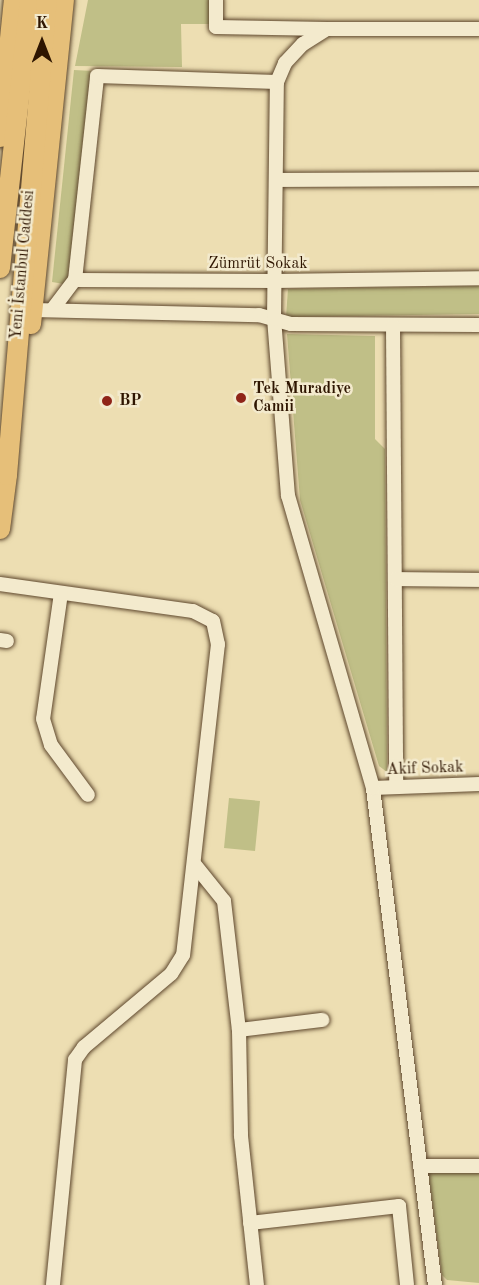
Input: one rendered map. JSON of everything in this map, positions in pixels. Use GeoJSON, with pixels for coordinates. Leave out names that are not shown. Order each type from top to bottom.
{"type":"FeatureCollection","features":[{"type":"Feature","properties":{"kind":"highway"},"geometry":{"type":"LineString","coordinates":[[0,137],[14,0]]}},
{"type":"Feature","properties":{"kind":"highway","name":"Yeni İstanbul Caddesi"},"geometry":{"type":"LineString","coordinates":[[0,268],[30,0]]}},
{"type":"Feature","properties":{"kind":"highway","name":"Yeni İstanbul Caddesi"},"geometry":{"type":"LineString","coordinates":[[0,529],[7,475],[47,0]]}},
{"type":"Feature","properties":{"kind":"highway"},"geometry":{"type":"LineString","coordinates":[[7,475],[42,310],[64,0]]}},
{"type":"Feature","properties":{"kind":"street"},"geometry":{"type":"LineString","coordinates":[[216,0],[216,27],[479,29]]}},
{"type":"Feature","properties":{"kind":"street"},"geometry":{"type":"LineString","coordinates":[[327,29],[303,44],[285,63],[278,82],[274,319],[288,496],[373,788],[435,1285]]}},
{"type":"Feature","properties":{"kind":"street"},"geometry":{"type":"LineString","coordinates":[[42,310],[75,280],[97,76],[278,82]]}},
{"type":"Feature","properties":{"kind":"street"},"geometry":{"type":"LineString","coordinates":[[276,180],[479,179]]}},
{"type":"Feature","properties":{"kind":"street","name":"Zümrüt Sokak"},"geometry":{"type":"LineString","coordinates":[[75,280],[274,281],[479,278]]}},
{"type":"Feature","properties":{"kind":"street"},"geometry":{"type":"LineString","coordinates":[[42,310],[259,315],[291,324],[479,325]]}},
{"type":"Feature","properties":{"kind":"street"},"geometry":{"type":"LineString","coordinates":[[393,326],[396,787]]}},
{"type":"Feature","properties":{"kind":"street"},"geometry":{"type":"LineString","coordinates":[[396,579],[479,580]]}},
{"type":"Feature","properties":{"kind":"street"},"geometry":{"type":"LineString","coordinates":[[0,584],[193,611],[213,621],[218,644],[195,865],[183,955],[171,974],[84,1047],[75,1060],[53,1285]]}},
{"type":"Feature","properties":{"kind":"street"},"geometry":{"type":"LineString","coordinates":[[61,593],[43,719],[51,745],[88,795]]}},
{"type":"Feature","properties":{"kind":"street","name":"Akif Sokak"},"geometry":{"type":"LineString","coordinates":[[373,788],[479,784]]}},
{"type":"Feature","properties":{"kind":"street"},"geometry":{"type":"LineString","coordinates":[[195,865],[224,901],[239,1030],[241,1136],[256,1285]]}},
{"type":"Feature","properties":{"kind":"street"},"geometry":{"type":"LineString","coordinates":[[239,1030],[322,1020]]}},
{"type":"Feature","properties":{"kind":"street"},"geometry":{"type":"LineString","coordinates":[[420,1166],[479,1166]]}},
{"type":"Feature","properties":{"kind":"street"},"geometry":{"type":"LineString","coordinates":[[250,1223],[399,1206],[407,1285]]}},
{"type":"Feature","properties":{"kind":"shaded area"},"geometry":{"type":"Polygon","coordinates":[[[88,0],[211,0],[211,24],[181,24],[182,67],[75,66],[88,0]]]}},
{"type":"Feature","properties":{"kind":"shaded area"},"geometry":{"type":"Polygon","coordinates":[[[74,70],[93,71],[70,285],[52,282],[74,70]]]}},
{"type":"Feature","properties":{"kind":"shaded area"},"geometry":{"type":"Polygon","coordinates":[[[479,286],[479,314],[286,317],[288,289],[479,286]]]}},
{"type":"Feature","properties":{"kind":"shaded area"},"geometry":{"type":"Polygon","coordinates":[[[287,334],[375,336],[375,439],[385,449],[387,772],[379,766],[300,500],[287,334]]]}},
{"type":"Feature","properties":{"kind":"shaded area"},"geometry":{"type":"Polygon","coordinates":[[[229,798],[260,801],[255,851],[224,848],[229,798]]]}},
{"type":"Feature","properties":{"kind":"shaded area"},"geometry":{"type":"Polygon","coordinates":[[[428,1170],[479,1170],[479,1283],[447,1280],[442,1275],[428,1170]]]}},
{"type":"Feature","properties":{"kind":"place","name":"Tek Muradiye Camii"},"geometry":{"type":"Point","coordinates":[241,398]}},
{"type":"Feature","properties":{"kind":"place","name":"BP"},"geometry":{"type":"Point","coordinates":[107,401]}}]}
